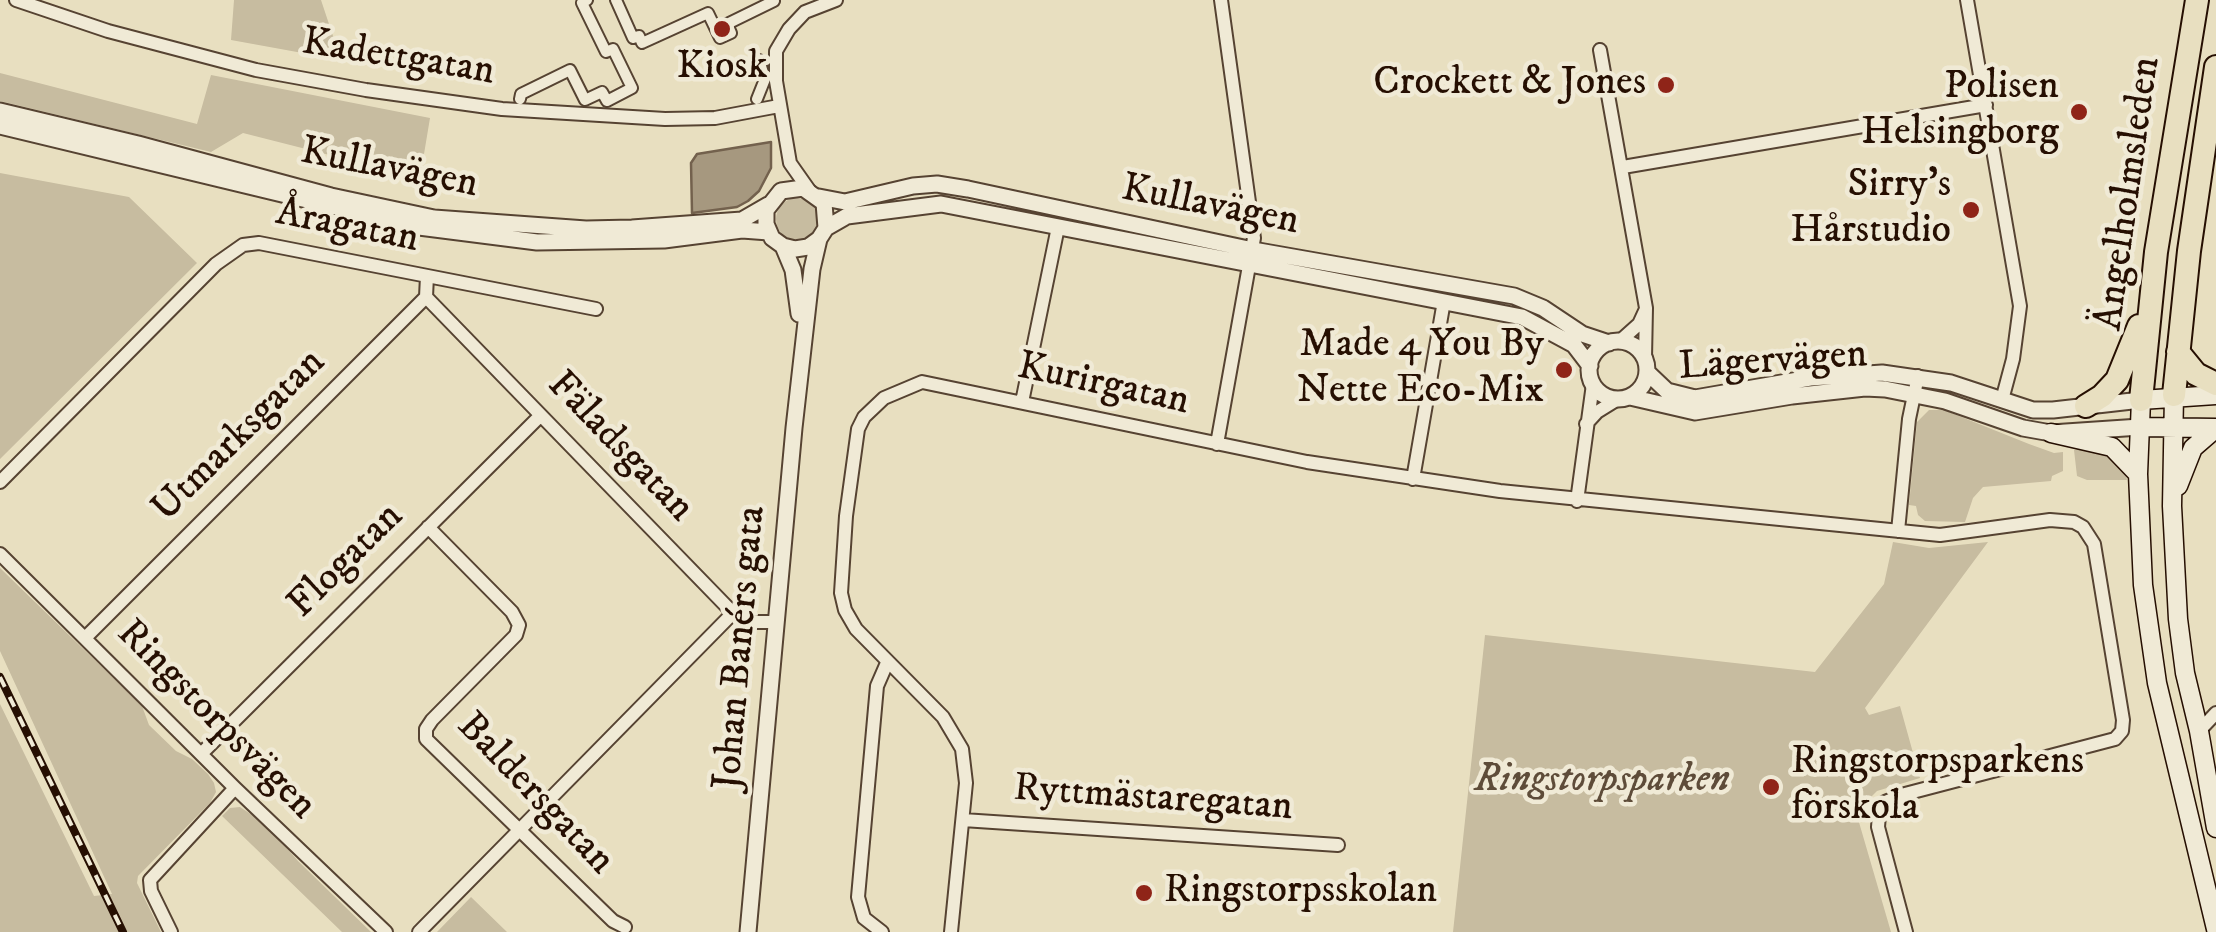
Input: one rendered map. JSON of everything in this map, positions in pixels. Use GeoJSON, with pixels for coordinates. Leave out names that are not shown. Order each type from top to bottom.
{"type":"FeatureCollection","features":[{"type":"Feature","properties":{"kind":"highway","name":"Ängelholmsleden"},"geometry":{"type":"LineString","coordinates":[[2141,400],[2152,290],[2197,0]]}},
{"type":"Feature","properties":{"kind":"highway","name":"Ängelholmsleden"},"geometry":{"type":"LineString","coordinates":[[2174,395],[2191,234],[2216,67]]}},
{"type":"Feature","properties":{"kind":"highway"},"geometry":{"type":"LineString","coordinates":[[2086,406],[2111,388],[2123,370],[2152,290]]}},
{"type":"Feature","properties":{"kind":"highway"},"geometry":{"type":"LineString","coordinates":[[2178,352],[2196,374],[2216,384]]}},
{"type":"Feature","properties":{"kind":"main road"},"geometry":{"type":"LineString","coordinates":[[2174,395],[2172,506],[2184,673],[2216,828]]}},
{"type":"Feature","properties":{"kind":"main road","name":"Lägervägen"},"geometry":{"type":"LineString","coordinates":[[2141,400],[2216,395]]}},
{"type":"Feature","properties":{"kind":"main road"},"geometry":{"type":"LineString","coordinates":[[2141,400],[2138,474],[2143,585],[2157,683],[2216,930]]}},
{"type":"Feature","properties":{"kind":"main road","name":"Lägervägen"},"geometry":{"type":"LineString","coordinates":[[2140,427],[2216,428]]}},
{"type":"Feature","properties":{"kind":"main road"},"geometry":{"type":"LineString","coordinates":[[2172,506],[2193,448],[2216,428]]}},
{"type":"Feature","properties":{"kind":"main road"},"geometry":{"type":"LineString","coordinates":[[2051,433],[2112,447],[2138,474]]}},
{"type":"Feature","properties":{"kind":"street","name":"Kadettgatan"},"geometry":{"type":"LineString","coordinates":[[16,0],[108,31],[256,70],[419,98],[502,109],[688,120],[779,106]]}},
{"type":"Feature","properties":{"kind":"street"},"geometry":{"type":"LineString","coordinates":[[520,99],[521,94],[570,70],[586,100],[602,92],[607,101],[632,88],[613,49],[606,52],[582,3],[587,0]]}},
{"type":"Feature","properties":{"kind":"street"},"geometry":{"type":"LineString","coordinates":[[616,0],[633,38],[639,36],[642,43],[708,13],[720,38],[731,33],[727,24],[774,1]]}},
{"type":"Feature","properties":{"kind":"street"},"geometry":{"type":"LineString","coordinates":[[790,163],[781,191],[768,206],[766,219],[769,232],[782,246],[795,249],[808,247],[823,233],[827,211],[790,163],[779,106],[776,51],[806,12],[836,0]]}},
{"type":"Feature","properties":{"kind":"street"},"geometry":{"type":"LineString","coordinates":[[1217,444],[1254,238],[1221,0]]}},
{"type":"Feature","properties":{"kind":"street"},"geometry":{"type":"LineString","coordinates":[[1967,0],[2020,306],[2013,359],[2002,400]]}},
{"type":"Feature","properties":{"kind":"street"},"geometry":{"type":"LineString","coordinates":[[1586,424],[1596,412],[1642,387],[1646,365],[1646,308],[1600,50]]}},
{"type":"Feature","properties":{"kind":"street"},"geometry":{"type":"LineString","coordinates":[[757,100],[765,79],[759,60]]}},
{"type":"Feature","properties":{"kind":"street"},"geometry":{"type":"LineString","coordinates":[[1623,167],[1986,105]]}},
{"type":"Feature","properties":{"kind":"street","name":"Kullavägen"},"geometry":{"type":"LineString","coordinates":[[0,111],[331,196],[434,218],[586,230],[742,220],[768,206]]}},
{"type":"Feature","properties":{"kind":"street","name":"Kullavägen"},"geometry":{"type":"LineString","coordinates":[[0,126],[419,227],[537,242],[664,240],[742,230],[769,232]]}},
{"type":"Feature","properties":{"kind":"street","name":"Kullavägen"},"geometry":{"type":"LineString","coordinates":[[814,193],[833,202],[845,202],[937,184],[1522,317],[1578,339]]}},
{"type":"Feature","properties":{"kind":"street"},"geometry":{"type":"LineString","coordinates":[[781,191],[798,187],[814,193]]}},
{"type":"Feature","properties":{"kind":"street","name":"Kullavägen"},"geometry":{"type":"LineString","coordinates":[[823,233],[847,216],[941,204],[1251,257],[1514,296],[1543,308],[1578,339]]}},
{"type":"Feature","properties":{"kind":"street"},"geometry":{"type":"LineString","coordinates":[[1022,402],[1058,226]]}},
{"type":"Feature","properties":{"kind":"street","name":"Johan Banérs gata"},"geometry":{"type":"LineString","coordinates":[[748,932],[800,370],[823,233]]}},
{"type":"Feature","properties":{"kind":"street","name":"Åragatan"},"geometry":{"type":"LineString","coordinates":[[0,482],[216,264],[243,244],[259,243],[596,309]]}},
{"type":"Feature","properties":{"kind":"street","name":"Johan Banérs gata"},"geometry":{"type":"LineString","coordinates":[[782,246],[798,290],[800,370]]}},
{"type":"Feature","properties":{"kind":"street"},"geometry":{"type":"LineString","coordinates":[[426,296],[428,276]]}},
{"type":"Feature","properties":{"kind":"street","name":"Fäladsgatan"},"geometry":{"type":"LineString","coordinates":[[426,296],[733,612]]}},
{"type":"Feature","properties":{"kind":"street","name":"Utmarksgatan"},"geometry":{"type":"LineString","coordinates":[[85,638],[426,296]]}},
{"type":"Feature","properties":{"kind":"street"},"geometry":{"type":"LineString","coordinates":[[1414,479],[1444,301]]}},
{"type":"Feature","properties":{"kind":"street"},"geometry":{"type":"LineString","coordinates":[[1590,366],[1596,352],[1639,324],[1646,308]]}},
{"type":"Feature","properties":{"kind":"street"},"geometry":{"type":"LineString","coordinates":[[1578,500],[1593,384],[1578,339],[1630,344],[1646,365]]}},
{"type":"Feature","properties":{"kind":"street","name":"Lägervägen"},"geometry":{"type":"LineString","coordinates":[[1646,365],[1666,391],[1695,398],[1810,378],[1882,373],[1951,383],[2032,410],[2141,400]]}},
{"type":"Feature","properties":{"kind":"street"},"geometry":{"type":"LineString","coordinates":[[1898,531],[1918,376]]}},
{"type":"Feature","properties":{"kind":"street","name":"Kurirgatan"},"geometry":{"type":"LineString","coordinates":[[952,932],[966,772],[959,740],[937,710],[856,629],[841,593],[846,516],[860,424],[884,398],[922,382],[1350,470],[1578,500],[1940,535],[2050,520],[2083,526],[2094,544],[2123,725],[2115,739],[1886,802],[1878,828],[1906,932]]}},
{"type":"Feature","properties":{"kind":"street"},"geometry":{"type":"LineString","coordinates":[[1593,384],[1603,395],[1624,398]]}},
{"type":"Feature","properties":{"kind":"street","name":"Lägervägen"},"geometry":{"type":"LineString","coordinates":[[1624,398],[1695,412],[1864,388],[1914,394],[2051,433],[2140,427]]}},
{"type":"Feature","properties":{"kind":"street","name":"Flogatan"},"geometry":{"type":"LineString","coordinates":[[200,754],[540,416]]}},
{"type":"Feature","properties":{"kind":"street","name":"Baldersgatan"},"geometry":{"type":"LineString","coordinates":[[428,527],[512,612],[520,625],[516,635],[432,720],[426,729],[426,739],[613,922],[624,927]]}},
{"type":"Feature","properties":{"kind":"street","name":"Ringstorpsvägen"},"geometry":{"type":"LineString","coordinates":[[0,554],[386,932]]}},
{"type":"Feature","properties":{"kind":"street"},"geometry":{"type":"LineString","coordinates":[[419,932],[733,612],[754,622],[777,622]]}},
{"type":"Feature","properties":{"kind":"street"},"geometry":{"type":"LineString","coordinates":[[882,932],[866,920],[858,897],[877,686],[887,662]]}},
{"type":"Feature","properties":{"kind":"street"},"geometry":{"type":"LineString","coordinates":[[2199,732],[2216,713]]}},
{"type":"Feature","properties":{"kind":"street"},"geometry":{"type":"LineString","coordinates":[[171,932],[151,891],[150,880],[236,788]]}},
{"type":"Feature","properties":{"kind":"street","name":"Ryttmästaregatan"},"geometry":{"type":"LineString","coordinates":[[963,820],[1338,845]]}},
{"type":"Feature","properties":{"kind":"green space"},"geometry":{"type":"Polygon","coordinates":[[[234,0],[321,0],[341,60],[231,40],[234,0]]]}},
{"type":"Feature","properties":{"kind":"green space"},"geometry":{"type":"Polygon","coordinates":[[[0,73],[197,124],[211,75],[430,118],[420,178],[243,133],[211,152],[0,101],[0,73]]]}},
{"type":"Feature","properties":{"kind":"green space"},"geometry":{"type":"Polygon","coordinates":[[[0,173],[129,197],[197,263],[0,459],[0,173]]]}},
{"type":"Feature","properties":{"kind":"green space"},"geometry":{"type":"Polygon","coordinates":[[[797,198],[812,204],[818,219],[812,234],[797,240],[782,234],[776,219],[782,204],[797,198]]]}},
{"type":"Feature","properties":{"kind":"green space"},"geometry":{"type":"Polygon","coordinates":[[[1929,410],[1944,410],[2054,453],[2063,452],[2063,471],[2052,476],[2051,481],[1983,487],[1973,498],[1965,522],[1925,521],[1916,506],[1909,505],[1917,422],[1929,410]]]}},
{"type":"Feature","properties":{"kind":"green space"},"geometry":{"type":"Polygon","coordinates":[[[2074,450],[2105,450],[2125,470],[2127,480],[2087,480],[2077,476],[2074,450]]]}},
{"type":"Feature","properties":{"kind":"green space","name":"Ringstorpsparken"},"geometry":{"type":"Polygon","coordinates":[[[1893,542],[1929,548],[1988,542],[1865,708],[1869,715],[1900,706],[1920,778],[1877,791],[1856,812],[1891,932],[1453,932],[1485,635],[1815,672],[1884,584],[1893,542]]]}},
{"type":"Feature","properties":{"kind":"green space"},"geometry":{"type":"Polygon","coordinates":[[[0,568],[142,706],[149,725],[176,751],[192,759],[214,783],[216,792],[210,803],[138,876],[137,883],[161,932],[0,932],[0,704],[94,896],[112,894],[0,651],[0,568]]]}},
{"type":"Feature","properties":{"kind":"green space"},"geometry":{"type":"Polygon","coordinates":[[[240,807],[267,825],[371,932],[342,932],[222,816],[230,808],[240,807]]]}},
{"type":"Feature","properties":{"kind":"green space"},"geometry":{"type":"Polygon","coordinates":[[[471,897],[507,932],[437,932],[471,897]]]}},
{"type":"Feature","properties":{"kind":"shaded area"},"geometry":{"type":"Polygon","coordinates":[[[771,142],[771,168],[759,191],[748,201],[737,207],[692,213],[691,163],[697,154],[771,142]]]}},
{"type":"Feature","properties":{"kind":"railway"},"geometry":{"type":"LineString","coordinates":[[0,677],[123,932]]}},
{"type":"Feature","properties":{"kind":"place","name":"Kiosk"},"geometry":{"type":"Point","coordinates":[722,29]}},
{"type":"Feature","properties":{"kind":"place","name":"Crockett & Jones"},"geometry":{"type":"Point","coordinates":[1666,85]}},
{"type":"Feature","properties":{"kind":"place","name":"Polisen Helsingborg"},"geometry":{"type":"Point","coordinates":[2079,112]}},
{"type":"Feature","properties":{"kind":"place","name":"Sirry's Hårstudio"},"geometry":{"type":"Point","coordinates":[1971,210]}},
{"type":"Feature","properties":{"kind":"place","name":"Made 4 You By Nette Eco-Mix"},"geometry":{"type":"Point","coordinates":[1564,370]}},
{"type":"Feature","properties":{"kind":"place","name":"Ringstorpsparkens förskola"},"geometry":{"type":"Point","coordinates":[1771,787]}},
{"type":"Feature","properties":{"kind":"place","name":"Ringstorpsskolan"},"geometry":{"type":"Point","coordinates":[1144,893]}}]}
